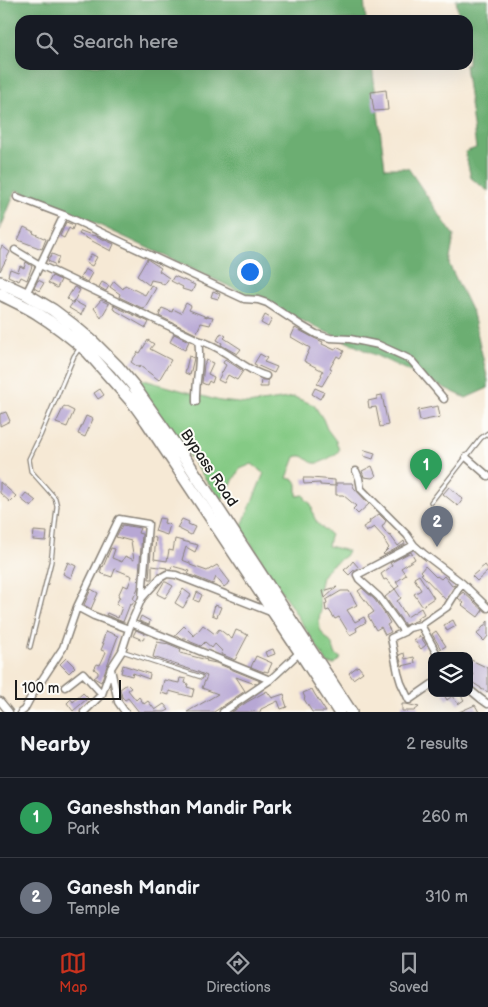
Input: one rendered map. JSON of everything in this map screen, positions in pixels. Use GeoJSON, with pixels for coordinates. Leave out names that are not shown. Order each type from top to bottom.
{"type":"FeatureCollection","features":[{"type":"Feature","properties":{"kind":"highway","name":"Bypass Road"},"geometry":{"type":"LineString","coordinates":[[0,282],[26,294],[53,310],[87,347],[134,404],[338,712]]}},
{"type":"Feature","properties":{"kind":"highway","name":"Bypass Road"},"geometry":{"type":"LineString","coordinates":[[0,294],[36,313],[118,367],[156,417],[221,512],[351,712]]}},
{"type":"Feature","properties":{"kind":"street"},"geometry":{"type":"LineString","coordinates":[[17,197],[64,215],[244,299],[258,300],[267,304],[316,334],[330,338],[369,342],[403,356],[411,360],[444,399]]}},
{"type":"Feature","properties":{"kind":"street"},"geometry":{"type":"LineString","coordinates":[[26,294],[64,215]]}},
{"type":"Feature","properties":{"kind":"street"},"geometry":{"type":"LineString","coordinates":[[15,250],[40,265],[208,343],[257,374],[266,376]]}},
{"type":"Feature","properties":{"kind":"street"},"geometry":{"type":"LineString","coordinates":[[196,402],[195,388],[200,350],[198,340]]}},
{"type":"Feature","properties":{"kind":"street"},"geometry":{"type":"LineString","coordinates":[[466,457],[488,476]]}},
{"type":"Feature","properties":{"kind":"street"},"geometry":{"type":"LineString","coordinates":[[356,472],[361,489],[414,544],[462,583],[488,608]]}},
{"type":"Feature","properties":{"kind":"street"},"geometry":{"type":"LineString","coordinates":[[21,712],[63,648],[77,607],[119,519],[148,524],[142,598],[122,651],[111,668],[102,694],[84,712]]}},
{"type":"Feature","properties":{"kind":"street"},"geometry":{"type":"LineString","coordinates":[[404,632],[379,597],[356,575],[414,544]]}},
{"type":"Feature","properties":{"kind":"street"},"geometry":{"type":"LineString","coordinates":[[142,598],[160,578],[167,574],[176,575],[274,613]]}},
{"type":"Feature","properties":{"kind":"street"},"geometry":{"type":"LineString","coordinates":[[428,687],[409,700],[398,673],[391,638],[409,628],[421,625],[447,607],[462,583]]}},
{"type":"Feature","properties":{"kind":"street"},"geometry":{"type":"LineString","coordinates":[[77,607],[94,616],[130,626],[270,680]]}},
{"type":"Feature","properties":{"kind":"street"},"geometry":{"type":"LineString","coordinates":[[421,625],[436,652]]}},
{"type":"Feature","properties":{"kind":"street"},"geometry":{"type":"LineString","coordinates":[[223,712],[270,680],[300,652]]}},
{"type":"Feature","properties":{"kind":"street"},"geometry":{"type":"LineString","coordinates":[[111,668],[118,702],[125,712]]}},
{"type":"Feature","properties":{"kind":"street"},"geometry":{"type":"LineString","coordinates":[[66,687],[83,673],[102,694]]}},
{"type":"Feature","properties":{"kind":"street"},"geometry":{"type":"LineString","coordinates":[[473,692],[488,704]]}},
{"type":"Feature","properties":{"kind":"street"},"geometry":{"type":"LineString","coordinates":[[0,701],[9,712]]}},
{"type":"Feature","properties":{"kind":"lane"},"geometry":{"type":"LineString","coordinates":[[30,647],[51,562],[57,506],[55,498],[30,470],[29,459],[74,356],[87,347]]}},
{"type":"Feature","properties":{"kind":"lane"},"geometry":{"type":"LineString","coordinates":[[431,502],[481,438],[488,433]]}},
{"type":"Feature","properties":{"kind":"lane"},"geometry":{"type":"LineString","coordinates":[[122,651],[201,676]]}},
{"type":"Feature","properties":{"kind":"green space"},"geometry":{"type":"Polygon","coordinates":[[[0,0],[364,0],[366,15],[15,15],[15,70],[373,70],[385,168],[408,168],[454,236],[449,264],[473,314],[488,388],[466,398],[67,210],[16,190],[0,230],[0,0]]]}},
{"type":"Feature","properties":{"kind":"green space"},"geometry":{"type":"Polygon","coordinates":[[[456,0],[488,0],[488,191],[471,178],[465,152],[476,148],[466,70],[473,70],[473,15],[458,15],[456,0]]]}},
{"type":"Feature","properties":{"kind":"green space"},"geometry":{"type":"Polygon","coordinates":[[[133,377],[220,401],[248,404],[294,397],[314,405],[336,441],[339,450],[335,455],[318,463],[311,462],[302,456],[295,457],[287,478],[295,480],[297,496],[304,495],[311,504],[318,524],[331,535],[328,546],[348,551],[345,556],[329,567],[322,577],[318,594],[321,610],[319,619],[320,629],[332,644],[336,655],[341,658],[335,664],[328,664],[241,528],[264,473],[252,464],[240,469],[221,501],[133,377]]]}},
{"type":"Feature","properties":{"kind":"building"},"geometry":{"type":"Polygon","coordinates":[[[386,90],[388,110],[374,111],[371,92],[386,90]]]}},
{"type":"Feature","properties":{"kind":"building"},"geometry":{"type":"Polygon","coordinates":[[[66,222],[74,225],[72,230],[69,228],[64,238],[60,236],[66,222]]]}},
{"type":"Feature","properties":{"kind":"building"},"geometry":{"type":"Polygon","coordinates":[[[24,227],[46,239],[42,249],[18,240],[24,227]]]}},
{"type":"Feature","properties":{"kind":"building"},"geometry":{"type":"Polygon","coordinates":[[[81,231],[114,244],[111,251],[79,234],[81,231]]]}},
{"type":"Feature","properties":{"kind":"building"},"geometry":{"type":"Polygon","coordinates":[[[2,246],[10,252],[0,271],[0,250],[2,246]]]}},
{"type":"Feature","properties":{"kind":"building"},"geometry":{"type":"Polygon","coordinates":[[[52,254],[59,257],[56,265],[48,261],[52,254]]]}},
{"type":"Feature","properties":{"kind":"building"},"geometry":{"type":"Polygon","coordinates":[[[91,254],[97,257],[92,266],[86,263],[91,254]]]}},
{"type":"Feature","properties":{"kind":"building"},"geometry":{"type":"Polygon","coordinates":[[[147,259],[161,268],[159,271],[169,278],[164,285],[151,280],[149,285],[137,276],[147,259]]]}},
{"type":"Feature","properties":{"kind":"building"},"geometry":{"type":"Polygon","coordinates":[[[26,262],[32,266],[27,280],[21,277],[19,281],[8,276],[10,269],[18,272],[20,266],[24,268],[26,262]]]}},
{"type":"Feature","properties":{"kind":"building"},"geometry":{"type":"Polygon","coordinates":[[[85,269],[92,273],[87,282],[80,278],[85,269]]]}},
{"type":"Feature","properties":{"kind":"building"},"geometry":{"type":"Polygon","coordinates":[[[52,276],[61,280],[57,288],[48,283],[52,276]]]}},
{"type":"Feature","properties":{"kind":"building"},"geometry":{"type":"Polygon","coordinates":[[[174,276],[195,285],[192,292],[182,289],[183,287],[171,281],[174,276]]]}},
{"type":"Feature","properties":{"kind":"building"},"geometry":{"type":"Polygon","coordinates":[[[38,280],[44,283],[39,291],[34,288],[38,280]]]}},
{"type":"Feature","properties":{"kind":"building"},"geometry":{"type":"Polygon","coordinates":[[[114,281],[123,289],[125,285],[145,295],[151,285],[156,288],[144,309],[119,297],[120,294],[110,287],[114,281]]]}},
{"type":"Feature","properties":{"kind":"building"},"geometry":{"type":"Polygon","coordinates":[[[102,282],[109,286],[106,291],[99,287],[102,282]]]}},
{"type":"Feature","properties":{"kind":"building"},"geometry":{"type":"Polygon","coordinates":[[[74,287],[80,290],[73,303],[67,299],[74,287]]]}},
{"type":"Feature","properties":{"kind":"building"},"geometry":{"type":"Polygon","coordinates":[[[213,291],[220,294],[218,299],[211,297],[213,291]]]}},
{"type":"Feature","properties":{"kind":"building"},"geometry":{"type":"Polygon","coordinates":[[[101,300],[109,304],[101,318],[94,308],[101,300]]]}},
{"type":"Feature","properties":{"kind":"building"},"geometry":{"type":"Polygon","coordinates":[[[74,301],[85,307],[81,315],[69,308],[74,301]]]}},
{"type":"Feature","properties":{"kind":"building"},"geometry":{"type":"Polygon","coordinates":[[[186,303],[191,306],[189,310],[207,317],[213,317],[210,325],[201,323],[196,334],[159,316],[162,308],[172,312],[173,309],[181,313],[186,303]]]}},
{"type":"Feature","properties":{"kind":"building"},"geometry":{"type":"Polygon","coordinates":[[[114,306],[149,322],[146,328],[113,309],[114,306]]]}},
{"type":"Feature","properties":{"kind":"building"},"geometry":{"type":"Polygon","coordinates":[[[265,315],[272,319],[268,327],[261,323],[265,315]]]}},
{"type":"Feature","properties":{"kind":"building"},"geometry":{"type":"Polygon","coordinates":[[[295,328],[323,342],[322,344],[335,350],[337,347],[344,351],[340,358],[337,356],[322,386],[317,384],[323,371],[304,361],[310,348],[291,337],[295,328]]]}},
{"type":"Feature","properties":{"kind":"building"},"geometry":{"type":"Polygon","coordinates":[[[221,333],[226,336],[224,338],[241,349],[237,354],[221,345],[222,343],[217,340],[221,333]]]}},
{"type":"Feature","properties":{"kind":"building"},"geometry":{"type":"Polygon","coordinates":[[[174,334],[189,341],[185,350],[170,342],[174,334]]]}},
{"type":"Feature","properties":{"kind":"building"},"geometry":{"type":"Polygon","coordinates":[[[148,340],[154,344],[150,349],[171,360],[159,380],[140,366],[139,368],[131,362],[138,352],[140,353],[148,340]]]}},
{"type":"Feature","properties":{"kind":"building"},"geometry":{"type":"Polygon","coordinates":[[[260,354],[267,358],[264,362],[277,367],[274,373],[254,364],[260,354]]]}},
{"type":"Feature","properties":{"kind":"building"},"geometry":{"type":"Polygon","coordinates":[[[189,356],[194,358],[190,375],[185,373],[189,356]]]}},
{"type":"Feature","properties":{"kind":"building"},"geometry":{"type":"Polygon","coordinates":[[[225,359],[243,371],[237,380],[228,375],[224,383],[218,380],[226,365],[223,363],[225,359]]]}},
{"type":"Feature","properties":{"kind":"building"},"geometry":{"type":"Polygon","coordinates":[[[206,360],[213,363],[208,374],[214,377],[212,383],[209,381],[207,385],[202,383],[206,360]]]}},
{"type":"Feature","properties":{"kind":"building"},"geometry":{"type":"Polygon","coordinates":[[[261,380],[268,380],[268,387],[260,387],[261,380]]]}},
{"type":"Feature","properties":{"kind":"building"},"geometry":{"type":"Polygon","coordinates":[[[315,388],[324,392],[320,399],[312,394],[315,388]]]}},
{"type":"Feature","properties":{"kind":"building"},"geometry":{"type":"Polygon","coordinates":[[[100,389],[104,395],[98,399],[94,393],[100,389]]]}},
{"type":"Feature","properties":{"kind":"building"},"geometry":{"type":"Polygon","coordinates":[[[382,395],[388,425],[380,427],[376,407],[369,408],[368,401],[377,399],[377,396],[382,395]]]}},
{"type":"Feature","properties":{"kind":"building"},"geometry":{"type":"Polygon","coordinates":[[[64,406],[74,411],[67,427],[56,423],[64,406]]]}},
{"type":"Feature","properties":{"kind":"building"},"geometry":{"type":"Polygon","coordinates":[[[438,406],[440,417],[420,421],[418,410],[438,406]]]}},
{"type":"Feature","properties":{"kind":"building"},"geometry":{"type":"Polygon","coordinates":[[[6,412],[10,421],[0,426],[0,414],[6,412]]]}},
{"type":"Feature","properties":{"kind":"building"},"geometry":{"type":"Polygon","coordinates":[[[86,416],[93,419],[85,437],[78,434],[86,416]]]}},
{"type":"Feature","properties":{"kind":"building"},"geometry":{"type":"Polygon","coordinates":[[[365,450],[375,453],[373,459],[364,456],[365,450]]]}},
{"type":"Feature","properties":{"kind":"building"},"geometry":{"type":"Polygon","coordinates":[[[372,466],[376,476],[372,478],[364,477],[362,471],[372,466]]]}},
{"type":"Feature","properties":{"kind":"building"},"geometry":{"type":"Polygon","coordinates":[[[303,478],[335,480],[335,486],[320,485],[320,483],[304,484],[303,478]]]}},
{"type":"Feature","properties":{"kind":"building"},"geometry":{"type":"Polygon","coordinates":[[[0,482],[16,496],[10,502],[0,493],[0,482]]]}},
{"type":"Feature","properties":{"kind":"building"},"geometry":{"type":"Polygon","coordinates":[[[336,483],[352,483],[354,488],[369,504],[358,514],[353,509],[356,506],[343,495],[336,495],[336,483]]]}},
{"type":"Feature","properties":{"kind":"building"},"geometry":{"type":"Polygon","coordinates":[[[449,487],[463,499],[458,506],[443,494],[449,487]]]}},
{"type":"Feature","properties":{"kind":"building"},"geometry":{"type":"Polygon","coordinates":[[[26,493],[36,501],[31,507],[21,499],[26,493]]]}},
{"type":"Feature","properties":{"kind":"building"},"geometry":{"type":"Polygon","coordinates":[[[379,514],[386,521],[382,527],[389,536],[398,546],[404,541],[405,544],[384,555],[389,548],[385,539],[374,527],[366,532],[363,527],[379,514]]]}},
{"type":"Feature","properties":{"kind":"building"},"geometry":{"type":"Polygon","coordinates":[[[159,518],[165,519],[164,523],[170,525],[167,535],[155,531],[159,518]]]}},
{"type":"Feature","properties":{"kind":"building"},"geometry":{"type":"Polygon","coordinates":[[[182,519],[195,527],[191,535],[177,528],[182,519]]]}},
{"type":"Feature","properties":{"kind":"building"},"geometry":{"type":"Polygon","coordinates":[[[122,525],[140,528],[138,533],[142,534],[138,588],[133,599],[135,600],[132,605],[130,604],[123,622],[106,615],[107,613],[118,618],[122,607],[116,604],[120,597],[118,596],[123,585],[128,587],[132,576],[115,569],[112,577],[100,573],[111,548],[115,549],[112,558],[122,562],[125,556],[134,560],[131,541],[116,537],[122,525]]]}},
{"type":"Feature","properties":{"kind":"building"},"geometry":{"type":"Polygon","coordinates":[[[34,531],[47,532],[46,541],[33,540],[34,531]]]}},
{"type":"Feature","properties":{"kind":"building"},"geometry":{"type":"Polygon","coordinates":[[[152,537],[156,538],[154,559],[167,561],[169,550],[173,551],[175,539],[198,545],[195,552],[186,547],[182,560],[207,571],[217,565],[230,582],[224,587],[216,577],[213,584],[188,574],[190,571],[172,566],[171,569],[166,569],[152,566],[152,579],[149,579],[152,537]]]}},
{"type":"Feature","properties":{"kind":"building"},"geometry":{"type":"Polygon","coordinates":[[[411,552],[415,559],[401,568],[406,575],[396,582],[399,586],[395,589],[386,579],[384,580],[381,574],[392,566],[390,563],[411,552]]]}},
{"type":"Feature","properties":{"kind":"building"},"geometry":{"type":"Polygon","coordinates":[[[353,561],[359,568],[349,575],[344,570],[353,561]]]}},
{"type":"Feature","properties":{"kind":"building"},"geometry":{"type":"Polygon","coordinates":[[[68,562],[76,566],[71,578],[63,574],[68,562]]]}},
{"type":"Feature","properties":{"kind":"building"},"geometry":{"type":"Polygon","coordinates":[[[485,565],[488,571],[477,581],[472,576],[485,565]]]}},
{"type":"Feature","properties":{"kind":"building"},"geometry":{"type":"Polygon","coordinates":[[[425,566],[436,577],[441,579],[444,576],[452,586],[455,585],[446,600],[421,574],[425,566]]]}},
{"type":"Feature","properties":{"kind":"building"},"geometry":{"type":"Polygon","coordinates":[[[419,575],[434,598],[422,606],[414,594],[421,590],[414,578],[419,575]]]}},
{"type":"Feature","properties":{"kind":"building"},"geometry":{"type":"Polygon","coordinates":[[[164,582],[173,586],[165,598],[157,594],[164,582]]]}},
{"type":"Feature","properties":{"kind":"building"},"geometry":{"type":"Polygon","coordinates":[[[337,587],[325,598],[323,591],[337,587]]]}},
{"type":"Feature","properties":{"kind":"building"},"geometry":{"type":"Polygon","coordinates":[[[362,588],[375,600],[385,614],[390,623],[387,625],[391,632],[385,635],[381,627],[376,630],[368,616],[374,612],[358,591],[362,588]]]}},
{"type":"Feature","properties":{"kind":"building"},"geometry":{"type":"Polygon","coordinates":[[[91,589],[98,593],[91,609],[84,605],[91,589]]]}},
{"type":"Feature","properties":{"kind":"building"},"geometry":{"type":"Polygon","coordinates":[[[183,589],[191,595],[183,608],[175,603],[183,589]]]}},
{"type":"Feature","properties":{"kind":"building"},"geometry":{"type":"Polygon","coordinates":[[[395,589],[401,598],[397,601],[407,617],[421,608],[424,614],[417,618],[418,620],[405,625],[385,597],[395,589]]]}},
{"type":"Feature","properties":{"kind":"building"},"geometry":{"type":"Polygon","coordinates":[[[341,591],[349,591],[357,605],[347,610],[355,622],[364,617],[366,622],[356,628],[357,631],[350,635],[339,617],[335,619],[329,610],[326,611],[326,600],[341,591]]]}},
{"type":"Feature","properties":{"kind":"building"},"geometry":{"type":"Polygon","coordinates":[[[197,592],[202,595],[199,602],[194,600],[197,592]]]}},
{"type":"Feature","properties":{"kind":"building"},"geometry":{"type":"Polygon","coordinates":[[[463,592],[483,610],[478,617],[462,605],[464,603],[458,598],[463,592]]]}},
{"type":"Feature","properties":{"kind":"building"},"geometry":{"type":"Polygon","coordinates":[[[215,605],[221,607],[217,617],[212,615],[215,605]]]}},
{"type":"Feature","properties":{"kind":"building"},"geometry":{"type":"Polygon","coordinates":[[[141,616],[150,621],[149,625],[139,621],[141,616]]]}},
{"type":"Feature","properties":{"kind":"building"},"geometry":{"type":"Polygon","coordinates":[[[453,620],[456,626],[447,631],[444,625],[453,620]]]}},
{"type":"Feature","properties":{"kind":"building"},"geometry":{"type":"Polygon","coordinates":[[[488,621],[488,636],[484,641],[477,634],[488,621]]]}},
{"type":"Feature","properties":{"kind":"building"},"geometry":{"type":"Polygon","coordinates":[[[203,625],[215,634],[219,629],[232,639],[236,630],[248,635],[235,660],[221,654],[222,651],[215,644],[212,648],[205,642],[201,646],[184,637],[184,639],[175,635],[184,626],[194,636],[203,625]]]}},
{"type":"Feature","properties":{"kind":"building"},"geometry":{"type":"Polygon","coordinates":[[[136,630],[145,634],[143,640],[133,636],[136,630]]]}},
{"type":"Feature","properties":{"kind":"building"},"geometry":{"type":"Polygon","coordinates":[[[106,631],[118,636],[101,682],[94,678],[98,675],[98,672],[94,669],[97,664],[100,665],[106,652],[101,650],[106,631]]]}},
{"type":"Feature","properties":{"kind":"building"},"geometry":{"type":"Polygon","coordinates":[[[436,631],[446,646],[441,649],[432,634],[436,631]]]}},
{"type":"Feature","properties":{"kind":"building"},"geometry":{"type":"Polygon","coordinates":[[[420,636],[426,645],[421,649],[414,640],[420,636]]]}},
{"type":"Feature","properties":{"kind":"building"},"geometry":{"type":"Polygon","coordinates":[[[157,642],[169,644],[181,649],[180,653],[216,663],[260,681],[255,684],[236,677],[245,691],[214,712],[187,712],[218,694],[202,688],[207,676],[153,657],[157,642]]]}},
{"type":"Feature","properties":{"kind":"building"},"geometry":{"type":"Polygon","coordinates":[[[273,649],[275,654],[267,657],[265,652],[273,649]]]}},
{"type":"Feature","properties":{"kind":"building"},"geometry":{"type":"Polygon","coordinates":[[[404,653],[405,659],[414,657],[415,663],[402,666],[399,655],[404,653]]]}},
{"type":"Feature","properties":{"kind":"building"},"geometry":{"type":"Polygon","coordinates":[[[256,656],[272,663],[268,672],[251,667],[256,656]]]}},
{"type":"Feature","properties":{"kind":"building"},"geometry":{"type":"Polygon","coordinates":[[[66,658],[75,667],[69,673],[60,664],[66,658]]]}},
{"type":"Feature","properties":{"kind":"building"},"geometry":{"type":"Polygon","coordinates":[[[473,661],[488,668],[488,692],[473,683],[473,661]]]}},
{"type":"Feature","properties":{"kind":"building"},"geometry":{"type":"Polygon","coordinates":[[[123,665],[150,674],[149,679],[133,673],[132,676],[121,673],[123,665]]]}},
{"type":"Feature","properties":{"kind":"building"},"geometry":{"type":"Polygon","coordinates":[[[358,666],[363,672],[353,679],[349,673],[358,666]]]}},
{"type":"Feature","properties":{"kind":"building"},"geometry":{"type":"Polygon","coordinates":[[[180,678],[186,679],[187,687],[194,689],[192,697],[169,691],[169,695],[161,693],[164,680],[179,683],[180,678]]]}},
{"type":"Feature","properties":{"kind":"building"},"geometry":{"type":"Polygon","coordinates":[[[127,684],[131,688],[128,690],[136,700],[139,697],[144,704],[148,701],[155,710],[164,704],[169,710],[165,712],[139,712],[128,698],[125,700],[122,697],[120,689],[127,684]]]}},
{"type":"Feature","properties":{"kind":"building"},"geometry":{"type":"Polygon","coordinates":[[[312,689],[326,712],[312,712],[304,699],[303,693],[312,689]]]}},
{"type":"Feature","properties":{"kind":"building"},"geometry":{"type":"Polygon","coordinates":[[[267,691],[272,698],[284,694],[287,707],[281,709],[278,701],[261,709],[260,712],[232,712],[247,702],[267,691]]]}},
{"type":"Feature","properties":{"kind":"building"},"geometry":{"type":"Polygon","coordinates":[[[83,693],[88,698],[73,711],[67,703],[71,699],[73,702],[83,693]]]}},
{"type":"Feature","properties":{"kind":"building"},"geometry":{"type":"Polygon","coordinates":[[[453,697],[462,697],[464,700],[458,704],[453,697]]]}},
{"type":"Feature","properties":{"kind":"building"},"geometry":{"type":"Polygon","coordinates":[[[402,704],[419,707],[414,711],[402,711],[402,704]]]}},
{"type":"Feature","properties":{"kind":"building"},"geometry":{"type":"Polygon","coordinates":[[[475,705],[479,712],[459,712],[475,705]]]}},
{"type":"Feature","properties":{"kind":"place","name":"Ganeshsthan Mandir Park"},"geometry":{"type":"Point","coordinates":[426,490]}},
{"type":"Feature","properties":{"kind":"place","name":"Ganesh Mandir"},"geometry":{"type":"Point","coordinates":[437,547]}}]}
